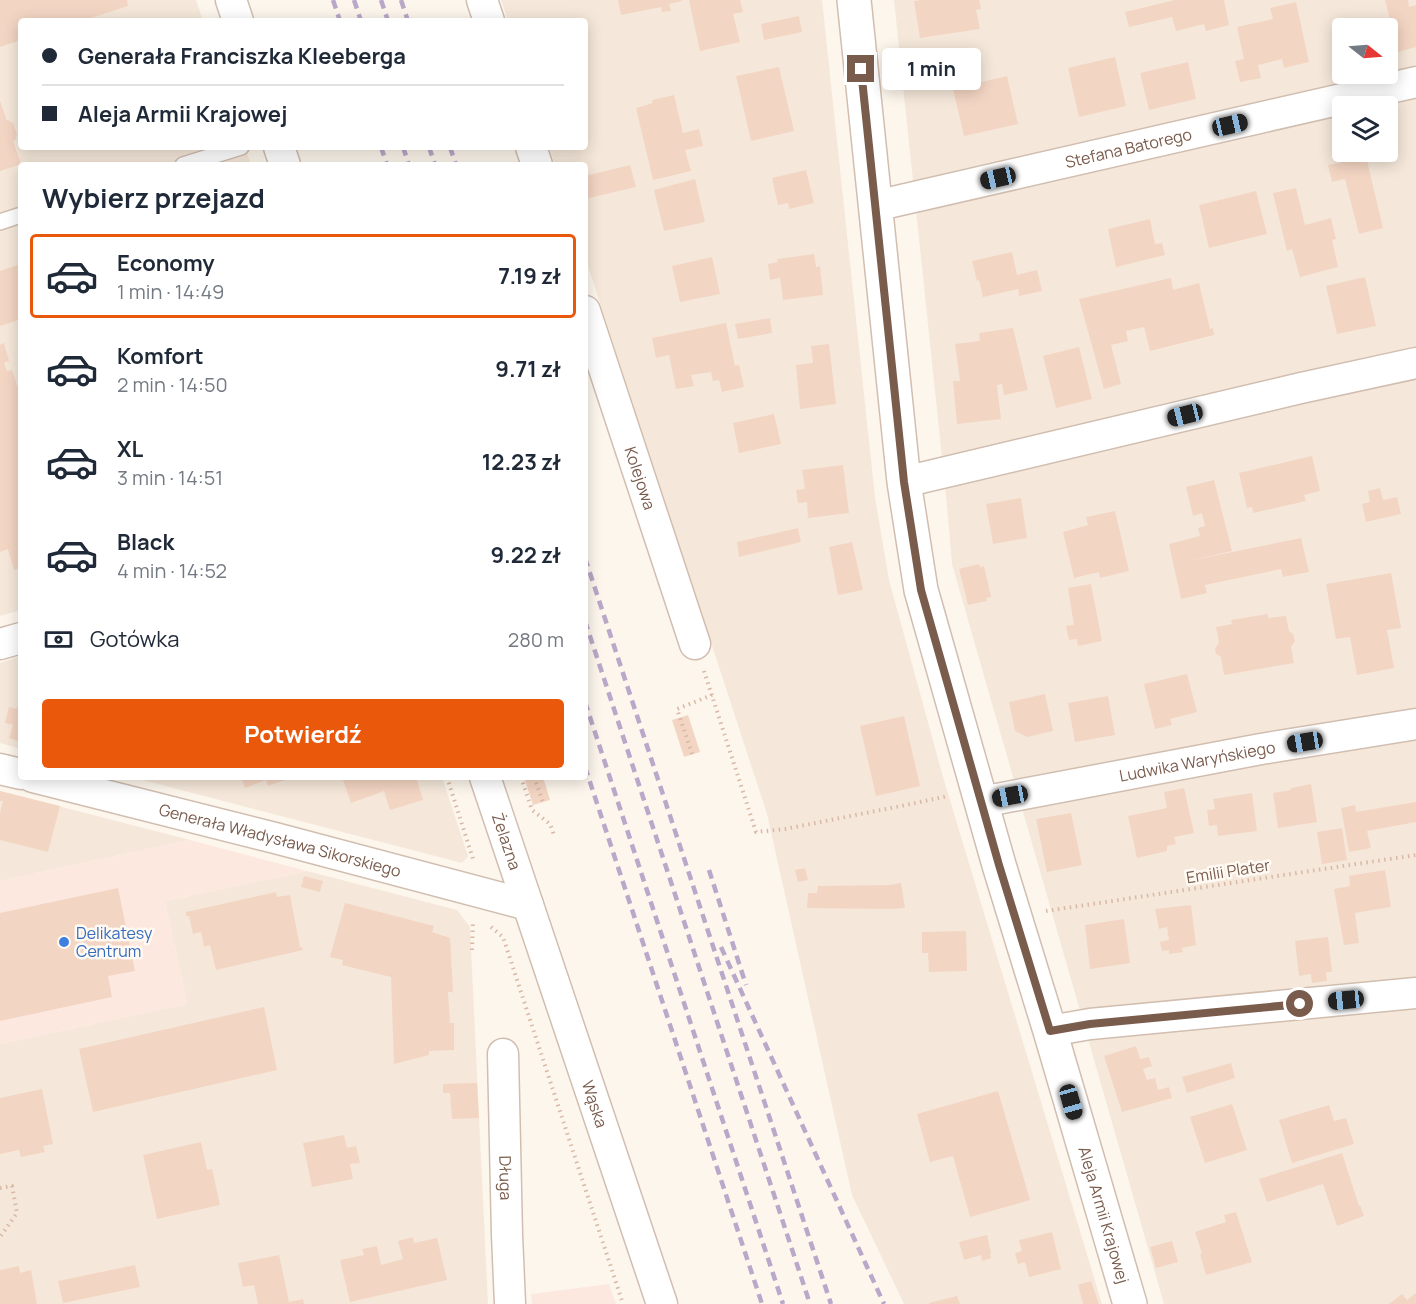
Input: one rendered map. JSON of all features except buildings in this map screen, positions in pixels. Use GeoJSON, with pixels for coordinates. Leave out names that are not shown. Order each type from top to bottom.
{"type":"FeatureCollection","features":[{"type":"Feature","properties":{"kind":"street"},"geometry":{"type":"LineString","coordinates":[[231,0],[237,18]]}},
{"type":"Feature","properties":{"kind":"street"},"geometry":{"type":"LineString","coordinates":[[483,0],[488,18]]}},
{"type":"Feature","properties":{"kind":"street","name":"Aleja Armii Krajowej"},"geometry":{"type":"LineString","coordinates":[[854,0],[904,482],[921,590],[968,797],[1050,1031],[1130,1304]]}},
{"type":"Feature","properties":{"kind":"street","name":"Stefana Batorego"},"geometry":{"type":"LineString","coordinates":[[875,206],[1416,82]]}},
{"type":"Feature","properties":{"kind":"street","name":"Kolejowa"},"geometry":{"type":"LineString","coordinates":[[588,320],[695,644]]}},
{"type":"Feature","properties":{"kind":"street"},"geometry":{"type":"LineString","coordinates":[[904,482],[1416,363]]}},
{"type":"Feature","properties":{"kind":"street"},"geometry":{"type":"LineString","coordinates":[[0,644],[18,639]]}},
{"type":"Feature","properties":{"kind":"street","name":"Ludwika Waryńskiego"},"geometry":{"type":"LineString","coordinates":[[968,797],[1416,724]]}},
{"type":"Feature","properties":{"kind":"street"},"geometry":{"type":"LineString","coordinates":[[0,769],[18,773]]}},
{"type":"Feature","properties":{"kind":"street","name":"Generała Władysława Sikorskiego"},"geometry":{"type":"LineString","coordinates":[[45,780],[528,905]]}},
{"type":"Feature","properties":{"kind":"street","name":"Żelazna"},"geometry":{"type":"LineString","coordinates":[[485,780],[528,905]]}},
{"type":"Feature","properties":{"kind":"street","name":"Wąska"},"geometry":{"type":"LineString","coordinates":[[528,905],[662,1304]]}},
{"type":"Feature","properties":{"kind":"street"},"geometry":{"type":"LineString","coordinates":[[1050,1031],[1090,1024],[1416,993]]}},
{"type":"Feature","properties":{"kind":"street","name":"Długa"},"geometry":{"type":"LineString","coordinates":[[503,1054],[510,1304]]}},
{"type":"Feature","properties":{"kind":"lane"},"geometry":{"type":"LineString","coordinates":[[193,162],[231,150]]}},
{"type":"Feature","properties":{"kind":"lane"},"geometry":{"type":"LineString","coordinates":[[0,222],[18,216]]}},
{"type":"Feature","properties":{"kind":"path"},"geometry":{"type":"LineString","coordinates":[[695,644],[756,832],[784,829],[943,798],[968,797]]}},
{"type":"Feature","properties":{"kind":"path"},"geometry":{"type":"LineString","coordinates":[[692,754],[677,709],[712,695]]}},
{"type":"Feature","properties":{"kind":"path"},"geometry":{"type":"LineString","coordinates":[[448,780],[473,862],[475,891]]}},
{"type":"Feature","properties":{"kind":"path"},"geometry":{"type":"LineString","coordinates":[[522,780],[532,810],[550,824],[554,835]]}},
{"type":"Feature","properties":{"kind":"path"},"geometry":{"type":"LineString","coordinates":[[535,780],[543,802]]}},
{"type":"Feature","properties":{"kind":"path","name":"Emilii Plater"},"geometry":{"type":"LineString","coordinates":[[1043,911],[1416,855]]}},
{"type":"Feature","properties":{"kind":"path"},"geometry":{"type":"LineString","coordinates":[[487,924],[503,937],[623,1304]]}},
{"type":"Feature","properties":{"kind":"path"},"geometry":{"type":"LineString","coordinates":[[0,1188],[12,1186],[17,1213],[0,1237]]}},
{"type":"Feature","properties":{"kind":"shaded area"},"geometry":{"type":"Polygon","coordinates":[[[0,0],[196,0],[202,18],[18,18],[18,150],[246,150],[250,162],[18,162],[18,611],[0,616],[0,0]]]}},
{"type":"Feature","properties":{"kind":"shaded area"},"geometry":{"type":"Polygon","coordinates":[[[501,0],[822,0],[875,497],[889,580],[943,777],[1102,1304],[904,1304],[852,1195],[767,814],[588,266],[588,162],[554,162],[550,150],[588,150],[588,18],[507,18],[501,0]]]}},
{"type":"Feature","properties":{"kind":"shaded area"},"geometry":{"type":"Polygon","coordinates":[[[894,0],[1416,0],[1416,1304],[1164,1304],[952,564],[894,0]]]}},
{"type":"Feature","properties":{"kind":"shaded area"},"geometry":{"type":"Polygon","coordinates":[[[18,657],[18,748],[0,743],[0,663],[18,657]]]}},
{"type":"Feature","properties":{"kind":"shaded area"},"geometry":{"type":"Polygon","coordinates":[[[143,780],[443,780],[468,856],[462,863],[143,780]]]}},
{"type":"Feature","properties":{"kind":"shaded area"},"geometry":{"type":"Polygon","coordinates":[[[0,791],[190,840],[0,881],[0,791]]]}},
{"type":"Feature","properties":{"kind":"shaded area"},"geometry":{"type":"Polygon","coordinates":[[[190,840],[307,871],[165,901],[187,1004],[0,1044],[0,881],[190,840]]]}},
{"type":"Feature","properties":{"kind":"shaded area"},"geometry":{"type":"Polygon","coordinates":[[[307,871],[457,910],[470,927],[488,1304],[0,1304],[0,1044],[187,1004],[165,901],[307,871]]]}},
{"type":"Feature","properties":{"kind":"shaded area"},"geometry":{"type":"Polygon","coordinates":[[[609,1284],[616,1304],[532,1304],[531,1294],[609,1284]]]}},
{"type":"Feature","properties":{"kind":"railway"},"geometry":{"type":"LineString","coordinates":[[333,0],[339,18]]}},
{"type":"Feature","properties":{"kind":"railway"},"geometry":{"type":"LineString","coordinates":[[354,0],[360,18]]}},
{"type":"Feature","properties":{"kind":"railway"},"geometry":{"type":"LineString","coordinates":[[381,0],[387,18]]}},
{"type":"Feature","properties":{"kind":"railway"},"geometry":{"type":"LineString","coordinates":[[401,0],[407,18]]}},
{"type":"Feature","properties":{"kind":"railway"},"geometry":{"type":"LineString","coordinates":[[382,150],[386,162]]}},
{"type":"Feature","properties":{"kind":"railway"},"geometry":{"type":"LineString","coordinates":[[404,150],[408,162]]}},
{"type":"Feature","properties":{"kind":"railway"},"geometry":{"type":"LineString","coordinates":[[430,150],[434,162]]}},
{"type":"Feature","properties":{"kind":"railway"},"geometry":{"type":"LineString","coordinates":[[451,150],[455,162]]}},
{"type":"Feature","properties":{"kind":"railway"},"geometry":{"type":"LineString","coordinates":[[588,567],[831,1304]]}},
{"type":"Feature","properties":{"kind":"railway"},"geometry":{"type":"LineString","coordinates":[[588,630],[810,1304]]}},
{"type":"Feature","properties":{"kind":"railway"},"geometry":{"type":"LineString","coordinates":[[588,711],[783,1304]]}},
{"type":"Feature","properties":{"kind":"railway"},"geometry":{"type":"LineString","coordinates":[[588,776],[762,1304]]}},
{"type":"Feature","properties":{"kind":"railway"},"geometry":{"type":"LineString","coordinates":[[709,870],[746,985]]}},
{"type":"Feature","properties":{"kind":"railway"},"geometry":{"type":"LineString","coordinates":[[721,947],[884,1304]]}},
{"type":"Feature","properties":{"kind":"place","name":"Delikatesy Centrum"},"geometry":{"type":"Point","coordinates":[64,942]}},
{"type":"Feature","properties":{"kind":"route"},"geometry":{"type":"LineString","coordinates":[[861,69],[904,482],[921,590],[999,865],[1050,1031],[1090,1024],[1300,1004]]}}]}
